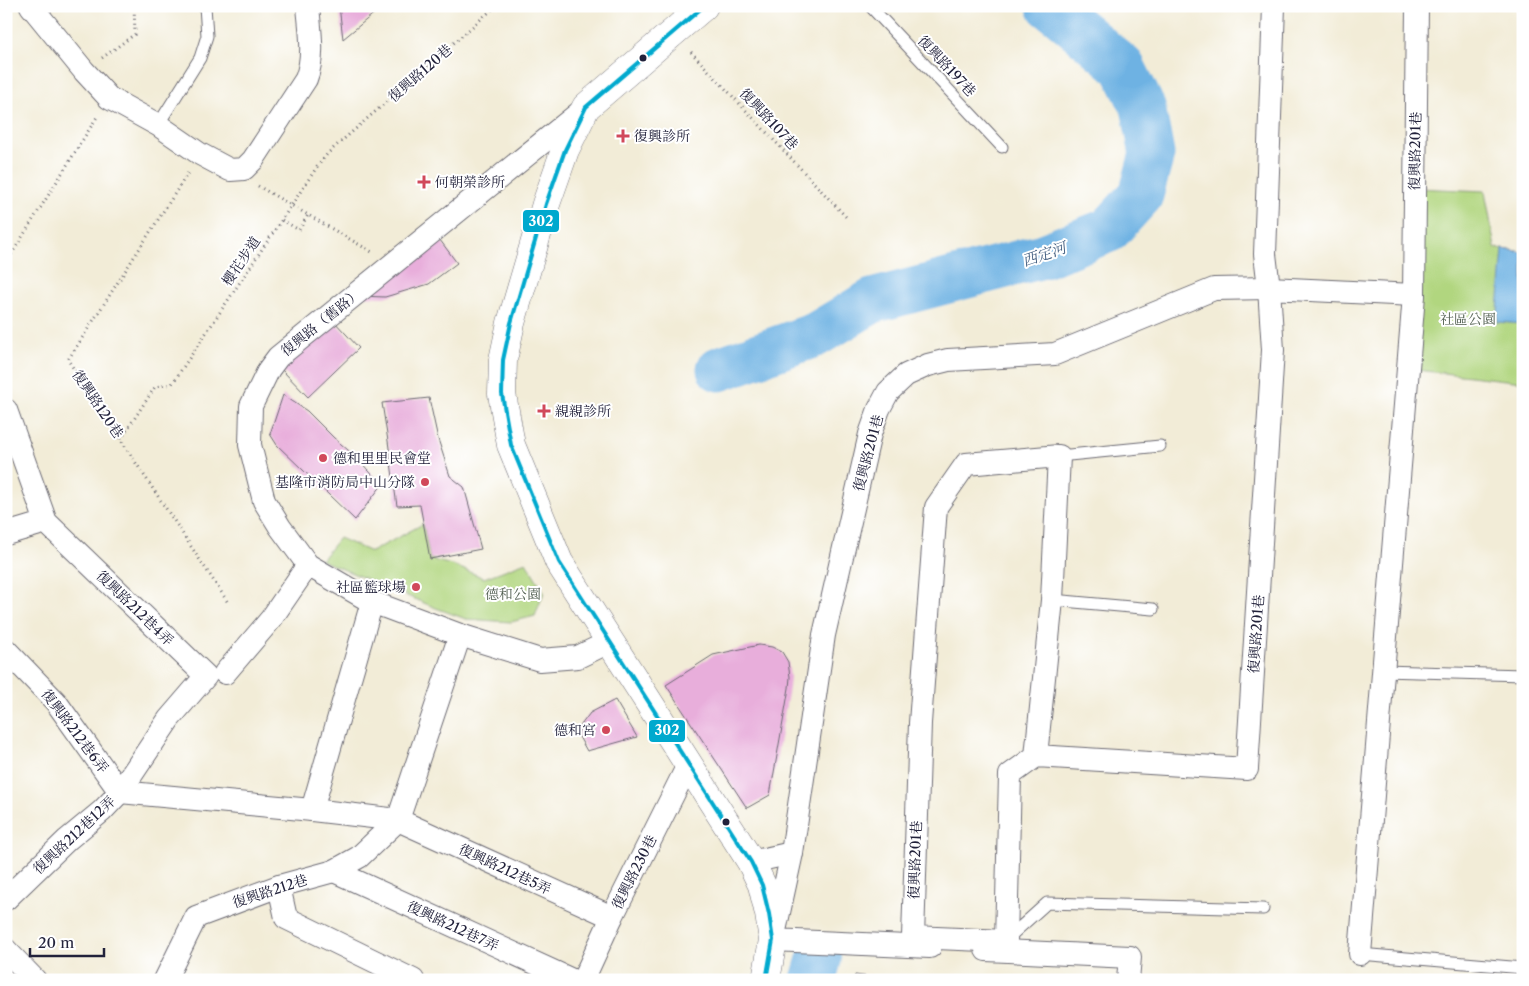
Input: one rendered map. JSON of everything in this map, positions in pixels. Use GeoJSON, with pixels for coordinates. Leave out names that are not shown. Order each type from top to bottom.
{"type":"FeatureCollection","features":[{"type":"Feature","properties":{"kind":"street"},"geometry":{"type":"LineString","coordinates":[[31,6],[84,72],[110,98],[158,125],[200,154],[230,170],[244,169],[253,160],[306,79],[311,66],[312,52],[308,6]]}},
{"type":"Feature","properties":{"kind":"street"},"geometry":{"type":"LineString","coordinates":[[704,6],[586,107],[566,150],[546,204],[513,314],[503,360],[502,394],[511,445],[559,562],[751,862],[762,885],[773,940],[766,980]]}},
{"type":"Feature","properties":{"kind":"street","name":"復興路201巷"},"geometry":{"type":"LineString","coordinates":[[1036,756],[1247,769],[1273,350],[1265,254],[1274,6]]}},
{"type":"Feature","properties":{"kind":"street","name":"復興路201巷"},"geometry":{"type":"LineString","coordinates":[[1360,954],[1414,295],[1417,6]]}},
{"type":"Feature","properties":{"kind":"street","name":"復興路（舊路）"},"geometry":{"type":"LineString","coordinates":[[586,107],[278,357],[269,369],[251,406],[250,445],[264,501],[280,527],[308,565],[372,602],[460,635],[540,660],[578,657],[611,641]]}},
{"type":"Feature","properties":{"kind":"street","name":"復興路201巷"},"geometry":{"type":"LineString","coordinates":[[773,940],[792,853],[824,635],[870,434],[879,409],[888,392],[906,375],[928,365],[948,360],[1055,354],[1214,289],[1269,288],[1414,295]]}},
{"type":"Feature","properties":{"kind":"street","name":"復興路212巷4弄"},"geometry":{"type":"LineString","coordinates":[[6,410],[46,522],[206,676],[169,719],[120,792]]}},
{"type":"Feature","properties":{"kind":"street"},"geometry":{"type":"LineString","coordinates":[[1006,940],[1010,775],[1036,756],[1052,600],[1059,456]]}},
{"type":"Feature","properties":{"kind":"street","name":"復興路201巷"},"geometry":{"type":"LineString","coordinates":[[1006,940],[912,936],[920,723],[936,507],[966,464],[1059,456]]}},
{"type":"Feature","properties":{"kind":"street"},"geometry":{"type":"LineString","coordinates":[[6,534],[46,522]]}},
{"type":"Feature","properties":{"kind":"street"},"geometry":{"type":"LineString","coordinates":[[225,673],[271,619],[308,565]]}},
{"type":"Feature","properties":{"kind":"street"},"geometry":{"type":"LineString","coordinates":[[312,810],[372,602]]}},
{"type":"Feature","properties":{"kind":"street","name":"復興路212巷"},"geometry":{"type":"LineString","coordinates":[[165,980],[196,916],[279,886],[334,871],[359,857],[398,820],[460,635]]}},
{"type":"Feature","properties":{"kind":"street","name":"復興路212巷6弄"},"geometry":{"type":"LineString","coordinates":[[6,650],[56,702],[120,792]]}},
{"type":"Feature","properties":{"kind":"street","name":"復興路230巷"},"geometry":{"type":"LineString","coordinates":[[583,980],[612,917],[688,765]]}},
{"type":"Feature","properties":{"kind":"street"},"geometry":{"type":"LineString","coordinates":[[120,792],[398,820]]}},
{"type":"Feature","properties":{"kind":"street","name":"復興路212巷12弄"},"geometry":{"type":"LineString","coordinates":[[6,899],[67,840],[102,811],[120,792]]}},
{"type":"Feature","properties":{"kind":"street","name":"復興路212巷5弄"},"geometry":{"type":"LineString","coordinates":[[398,820],[612,917]]}},
{"type":"Feature","properties":{"kind":"street"},"geometry":{"type":"LineString","coordinates":[[751,862],[792,853]]}},
{"type":"Feature","properties":{"kind":"street","name":"復興路212巷7弄"},"geometry":{"type":"LineString","coordinates":[[334,871],[572,980]]}},
{"type":"Feature","properties":{"kind":"street"},"geometry":{"type":"LineString","coordinates":[[279,886],[286,918],[413,980]]}},
{"type":"Feature","properties":{"kind":"street"},"geometry":{"type":"LineString","coordinates":[[773,940],[1130,957],[1128,980]]}},
{"type":"Feature","properties":{"kind":"street"},"geometry":{"type":"LineString","coordinates":[[6,950],[35,980]]}},
{"type":"Feature","properties":{"kind":"lane"},"geometry":{"type":"LineString","coordinates":[[158,125],[200,58],[207,36],[205,6]]}},
{"type":"Feature","properties":{"kind":"lane","name":"復興路197巷"},"geometry":{"type":"LineString","coordinates":[[870,6],[1002,146]]}},
{"type":"Feature","properties":{"kind":"lane","name":"復興路201巷"},"geometry":{"type":"LineString","coordinates":[[1059,456],[1160,446]]}},
{"type":"Feature","properties":{"kind":"lane"},"geometry":{"type":"LineString","coordinates":[[1052,600],[1153,609]]}},
{"type":"Feature","properties":{"kind":"lane"},"geometry":{"type":"LineString","coordinates":[[1383,671],[1523,675]]}},
{"type":"Feature","properties":{"kind":"lane"},"geometry":{"type":"LineString","coordinates":[[1006,940],[1047,903],[1263,909]]}},
{"type":"Feature","properties":{"kind":"lane","name":"復興路201巷"},"geometry":{"type":"LineString","coordinates":[[1360,954],[1523,968]]}},
{"type":"Feature","properties":{"kind":"path"},"geometry":{"type":"LineString","coordinates":[[84,72],[135,34],[134,6]]}},
{"type":"Feature","properties":{"kind":"path","name":"復興路120巷"},"geometry":{"type":"LineString","coordinates":[[343,139],[496,6]]}},
{"type":"Feature","properties":{"kind":"path","name":"復興路107巷"},"geometry":{"type":"LineString","coordinates":[[673,34],[848,219]]}},
{"type":"Feature","properties":{"kind":"path"},"geometry":{"type":"LineString","coordinates":[[6,263],[110,98]]}},
{"type":"Feature","properties":{"kind":"path","name":"櫻花步道"},"geometry":{"type":"LineString","coordinates":[[121,439],[155,387],[172,384],[317,167],[343,139]]}},
{"type":"Feature","properties":{"kind":"path","name":"復興路120巷"},"geometry":{"type":"LineString","coordinates":[[200,154],[68,360],[229,604]]}},
{"type":"Feature","properties":{"kind":"path"},"geometry":{"type":"LineString","coordinates":[[257,186],[380,257]]}},
{"type":"Feature","properties":{"kind":"path"},"geometry":{"type":"LineString","coordinates":[[282,220],[299,230],[308,215]]}},
{"type":"Feature","properties":{"kind":"green space","name":"社區公園"},"geometry":{"type":"Polygon","coordinates":[[[1415,188],[1485,191],[1495,248],[1523,252],[1523,382],[1408,369],[1415,188]]]}},
{"type":"Feature","properties":{"kind":"green space","name":"德和公園"},"geometry":{"type":"Polygon","coordinates":[[[423,524],[430,559],[455,566],[484,578],[526,562],[544,592],[535,616],[511,622],[466,619],[321,560],[339,538],[371,552],[423,524]]]}},
{"type":"Feature","properties":{"kind":"water"},"geometry":{"type":"Polygon","coordinates":[[[1503,249],[1523,252],[1523,324],[1497,322],[1503,249]]]}},
{"type":"Feature","properties":{"kind":"building"},"geometry":{"type":"Polygon","coordinates":[[[339,6],[383,6],[343,39],[339,6]]]}},
{"type":"Feature","properties":{"kind":"building"},"geometry":{"type":"Polygon","coordinates":[[[437,236],[457,263],[429,284],[385,297],[358,296],[437,236]]]}},
{"type":"Feature","properties":{"kind":"building"},"geometry":{"type":"Polygon","coordinates":[[[333,320],[359,348],[308,397],[281,369],[333,320]]]}},
{"type":"Feature","properties":{"kind":"building","name":"德和里里民會堂"},"geometry":{"type":"Polygon","coordinates":[[[283,395],[307,411],[355,456],[382,485],[355,520],[277,445],[270,434],[283,395]]]}},
{"type":"Feature","properties":{"kind":"building","name":"基隆市消防局中山分隊"},"geometry":{"type":"Polygon","coordinates":[[[429,398],[438,439],[450,476],[464,487],[481,549],[430,559],[420,505],[397,506],[382,403],[429,398]]]}},
{"type":"Feature","properties":{"kind":"building"},"geometry":{"type":"Polygon","coordinates":[[[759,645],[772,647],[782,652],[788,662],[790,677],[770,795],[747,808],[666,685],[713,655],[759,645]]]}},
{"type":"Feature","properties":{"kind":"building","name":"德和宮"},"geometry":{"type":"Polygon","coordinates":[[[615,700],[637,737],[587,751],[578,735],[581,725],[590,713],[615,700]]]}},
{"type":"Feature","properties":{"kind":"building"},"geometry":{"type":"Polygon","coordinates":[[[855,975],[886,979],[886,980],[854,980],[855,975]]]}},
{"type":"Feature","properties":{"kind":"waterway","name":"西定河"},"geometry":{"type":"LineString","coordinates":[[719,369],[815,335],[872,301],[1043,256],[1109,230],[1141,195],[1152,154],[1143,107],[1123,67],[1049,6]]}},
{"type":"Feature","properties":{"kind":"waterway","name":"西定河"},"geometry":{"type":"LineString","coordinates":[[813,980],[819,960]]}},
{"type":"Feature","properties":{"kind":"transit line","name":"302"},"geometry":{"type":"LineString","coordinates":[[704,6],[586,107],[565,150],[546,204],[511,323],[503,360],[502,394],[511,445],[559,562],[751,862],[762,885],[773,940],[766,980]]}},
{"type":"Feature","properties":{"kind":"place","name":"復興診所"},"geometry":{"type":"Point","coordinates":[623,136]}},
{"type":"Feature","properties":{"kind":"place","name":"何朝榮診所"},"geometry":{"type":"Point","coordinates":[424,182]}},
{"type":"Feature","properties":{"kind":"place","name":"親親診所"},"geometry":{"type":"Point","coordinates":[544,411]}},
{"type":"Feature","properties":{"kind":"place","name":"德和里里民會堂"},"geometry":{"type":"Point","coordinates":[323,458]}},
{"type":"Feature","properties":{"kind":"place","name":"基隆市消防局中山分隊"},"geometry":{"type":"Point","coordinates":[425,482]}},
{"type":"Feature","properties":{"kind":"place","name":"社區籃球場"},"geometry":{"type":"Point","coordinates":[416,587]}},
{"type":"Feature","properties":{"kind":"place","name":"德和宮"},"geometry":{"type":"Point","coordinates":[606,730]}}]}
